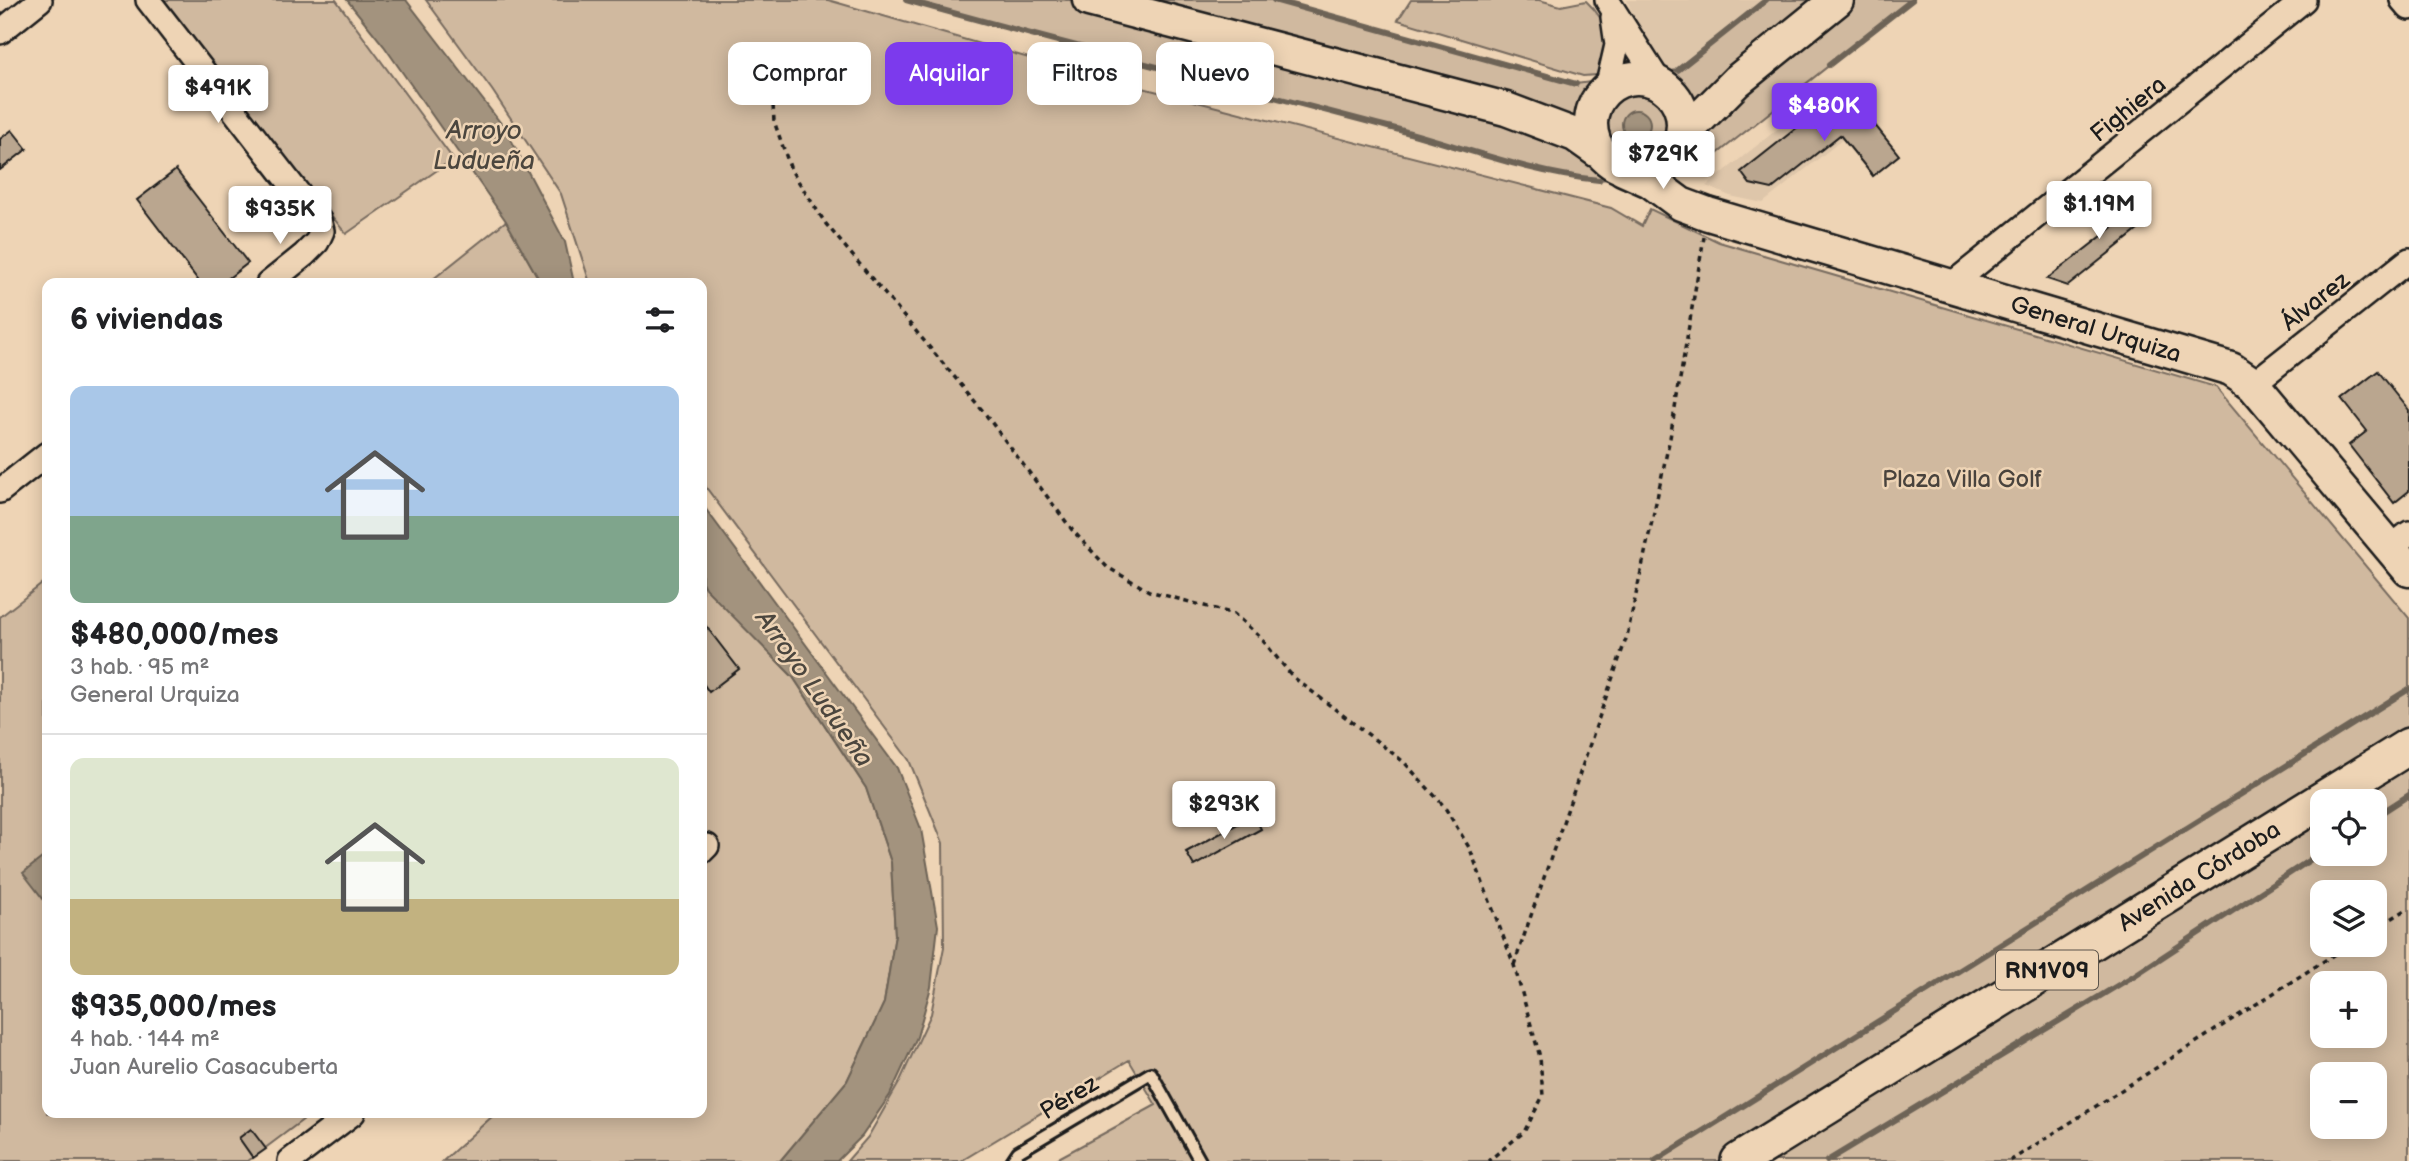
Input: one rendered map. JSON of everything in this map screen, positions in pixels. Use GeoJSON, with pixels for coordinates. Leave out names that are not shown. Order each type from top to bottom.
{"type":"FeatureCollection","features":[{"type":"Feature","properties":{"kind":"main road","name":"General Urquiza"},"geometry":{"type":"LineString","coordinates":[[1089,0],[1405,80],[1506,109],[1575,135],[1611,160],[1650,181],[1681,204],[2231,369],[2253,384],[2403,550]]}},
{"type":"Feature","properties":{"kind":"main road"},"geometry":{"type":"LineString","coordinates":[[1757,65],[1709,88],[1689,92],[1633,78],[1602,93],[1590,126],[1611,160],[1640,170],[1654,167],[1757,65],[1838,0]]}},
{"type":"Feature","properties":{"kind":"main road"},"geometry":{"type":"LineString","coordinates":[[1663,86],[1681,111],[1678,175],[1691,201],[1705,212]]}},
{"type":"Feature","properties":{"kind":"main road","name":"General Urquiza"},"geometry":{"type":"LineString","coordinates":[[1506,109],[1554,110],[1602,93]]}},
{"type":"Feature","properties":{"kind":"main road","name":"Avenida Córdoba"},"geometry":{"type":"LineString","coordinates":[[1739,1161],[2409,746]]}},
{"type":"Feature","properties":{"kind":"street"},"geometry":{"type":"LineString","coordinates":[[0,32],[40,0]]}},
{"type":"Feature","properties":{"kind":"street"},"geometry":{"type":"LineString","coordinates":[[148,0],[307,203],[322,231],[304,255],[275,278]]}},
{"type":"Feature","properties":{"kind":"street","name":"Fighiera"},"geometry":{"type":"LineString","coordinates":[[1951,285],[2304,0]]}},
{"type":"Feature","properties":{"kind":"street"},"geometry":{"type":"LineString","coordinates":[[2402,0],[2409,8]]}},
{"type":"Feature","properties":{"kind":"street"},"geometry":{"type":"LineString","coordinates":[[1608,1],[1663,86]]}},
{"type":"Feature","properties":{"kind":"street"},"geometry":{"type":"LineString","coordinates":[[1602,93],[1617,45],[1608,1]]}},
{"type":"Feature","properties":{"kind":"street","name":"Álvarez"},"geometry":{"type":"LineString","coordinates":[[2253,384],[2409,260]]}},
{"type":"Feature","properties":{"kind":"street"},"geometry":{"type":"LineString","coordinates":[[0,491],[42,458]]}},
{"type":"Feature","properties":{"kind":"street"},"geometry":{"type":"LineString","coordinates":[[290,1161],[346,1118]]}},
{"type":"Feature","properties":{"kind":"lane","name":"Pérez"},"geometry":{"type":"LineString","coordinates":[[1012,1161],[1018,1152],[1151,1073],[1200,1161]]}},
{"type":"Feature","properties":{"kind":"path"},"geometry":{"type":"LineString","coordinates":[[773,105],[774,121],[791,170],[827,224],[983,411],[1073,531],[1107,568],[1149,591],[1234,614],[1259,636],[1293,677],[1404,762],[1444,806],[1470,849],[1514,965],[1540,1057],[1543,1096],[1524,1132],[1488,1161]]}},
{"type":"Feature","properties":{"kind":"path"},"geometry":{"type":"LineString","coordinates":[[1514,965],[1627,636],[1670,438],[1705,212]]}},
{"type":"Feature","properties":{"kind":"path"},"geometry":{"type":"LineString","coordinates":[[2387,922],[2409,908]]}},
{"type":"Feature","properties":{"kind":"path"},"geometry":{"type":"LineString","coordinates":[[2010,1161],[2329,957]]}},
{"type":"Feature","properties":{"kind":"shaded area"},"geometry":{"type":"Polygon","coordinates":[[[1627,0],[1780,0],[1686,76],[1657,62],[1643,40],[1627,0]]]}},
{"type":"Feature","properties":{"kind":"shaded area"},"geometry":{"type":"Polygon","coordinates":[[[1813,101],[1843,139],[1763,203],[1730,196],[1706,186],[1813,101]]]}},
{"type":"Feature","properties":{"kind":"green space"},"geometry":{"type":"Polygon","coordinates":[[[162,0],[336,0],[453,159],[346,234],[162,0]]]}},
{"type":"Feature","properties":{"kind":"green space","name":"Plaza Villa Golf"},"geometry":{"type":"Polygon","coordinates":[[[426,0],[828,0],[973,42],[885,42],[885,105],[1013,105],[1013,53],[1027,57],[1027,105],[1142,105],[1142,88],[1156,91],[1156,105],[1209,105],[1611,208],[1642,226],[1650,209],[1719,242],[2216,387],[2409,618],[2409,1161],[1053,1161],[1156,1105],[1129,1060],[961,1161],[847,1161],[868,1137],[899,1083],[931,1014],[944,947],[943,843],[909,760],[707,489],[707,278],[588,278],[561,194],[492,90],[426,0]]]}},
{"type":"Feature","properties":{"kind":"green space"},"geometry":{"type":"Polygon","coordinates":[[[906,0],[1274,0],[1576,84],[1678,70],[1766,0],[1912,0],[1698,169],[1599,180],[1562,176],[1274,98],[1274,42],[1156,42],[1156,68],[1142,65],[1142,42],[1057,42],[906,0]]]}},
{"type":"Feature","properties":{"kind":"green space"},"geometry":{"type":"Polygon","coordinates":[[[1411,0],[1539,0],[1561,6],[1586,1],[1604,26],[1607,56],[1597,75],[1583,76],[1398,20],[1411,0]]]}},
{"type":"Feature","properties":{"kind":"green space"},"geometry":{"type":"Polygon","coordinates":[[[506,221],[538,278],[435,278],[506,221]]]}},
{"type":"Feature","properties":{"kind":"green space"},"geometry":{"type":"Polygon","coordinates":[[[42,584],[42,1118],[305,1118],[248,1161],[0,1161],[0,617],[42,584]]]}},
{"type":"Feature","properties":{"kind":"green space"},"geometry":{"type":"Polygon","coordinates":[[[707,587],[793,677],[866,788],[891,862],[895,935],[884,1003],[847,1081],[780,1161],[443,1161],[490,1118],[707,1118],[707,587]]]}},
{"type":"Feature","properties":{"kind":"water","name":"Arroyo Ludueña"},"geometry":{"type":"Polygon","coordinates":[[[347,0],[406,0],[506,130],[565,242],[573,278],[538,278],[506,221],[384,46],[347,0]]]}},
{"type":"Feature","properties":{"kind":"water"},"geometry":{"type":"Polygon","coordinates":[[[1636,110],[1646,114],[1650,124],[1646,134],[1636,138],[1626,134],[1622,124],[1626,114],[1636,110]]]}},
{"type":"Feature","properties":{"kind":"water","name":"Arroyo Ludueña"},"geometry":{"type":"Polygon","coordinates":[[[707,511],[897,768],[921,829],[938,926],[931,987],[917,1037],[890,1095],[862,1136],[837,1161],[780,1161],[847,1081],[884,1003],[895,935],[891,862],[866,788],[793,677],[707,590],[707,511]]]}},
{"type":"Feature","properties":{"kind":"water"},"geometry":{"type":"Polygon","coordinates":[[[42,858],[42,898],[23,873],[42,858]]]}},
{"type":"Feature","properties":{"kind":"building"},"geometry":{"type":"Polygon","coordinates":[[[1846,89],[1899,155],[1873,176],[1840,135],[1772,189],[1750,184],[1741,172],[1846,89]]]}},
{"type":"Feature","properties":{"kind":"building"},"geometry":{"type":"Polygon","coordinates":[[[12,130],[27,149],[0,170],[0,139],[12,130]]]}},
{"type":"Feature","properties":{"kind":"building"},"geometry":{"type":"Polygon","coordinates":[[[176,170],[248,263],[229,278],[196,278],[137,200],[176,170]]]}},
{"type":"Feature","properties":{"kind":"building"},"geometry":{"type":"Polygon","coordinates":[[[2109,191],[2139,229],[2068,286],[2047,279],[2112,228],[2093,204],[2109,191]]]}},
{"type":"Feature","properties":{"kind":"building"},"geometry":{"type":"Polygon","coordinates":[[[2378,371],[2409,410],[2409,491],[2394,503],[2349,445],[2367,431],[2342,399],[2378,371]]]}},
{"type":"Feature","properties":{"kind":"building"},"geometry":{"type":"Polygon","coordinates":[[[707,627],[739,669],[709,692],[707,689],[707,627]]]}},
{"type":"Feature","properties":{"kind":"building"},"geometry":{"type":"Polygon","coordinates":[[[1254,815],[1261,829],[1194,866],[1186,852],[1254,815]]]}},
{"type":"Feature","properties":{"kind":"building"},"geometry":{"type":"Polygon","coordinates":[[[251,1129],[266,1149],[253,1158],[239,1138],[251,1129]]]}},
{"type":"Feature","properties":{"kind":"waterway"},"geometry":{"type":"LineString","coordinates":[[906,0],[1388,127],[1519,165],[1599,180]]}},
{"type":"Feature","properties":{"kind":"waterway"},"geometry":{"type":"LineString","coordinates":[[1274,0],[1576,84]]}},
{"type":"Feature","properties":{"kind":"waterway"},"geometry":{"type":"LineString","coordinates":[[1678,70],[1766,0]]}},
{"type":"Feature","properties":{"kind":"waterway"},"geometry":{"type":"LineString","coordinates":[[1829,65],[1912,0]]}},
{"type":"Feature","properties":{"kind":"waterway"},"geometry":{"type":"LineString","coordinates":[[1655,1161],[2409,689]]}},
{"type":"Feature","properties":{"kind":"waterway"},"geometry":{"type":"LineString","coordinates":[[2387,809],[2409,795]]}},
{"type":"Feature","properties":{"kind":"waterway"},"geometry":{"type":"LineString","coordinates":[[1827,1161],[2135,975],[2310,860]]}}]}
